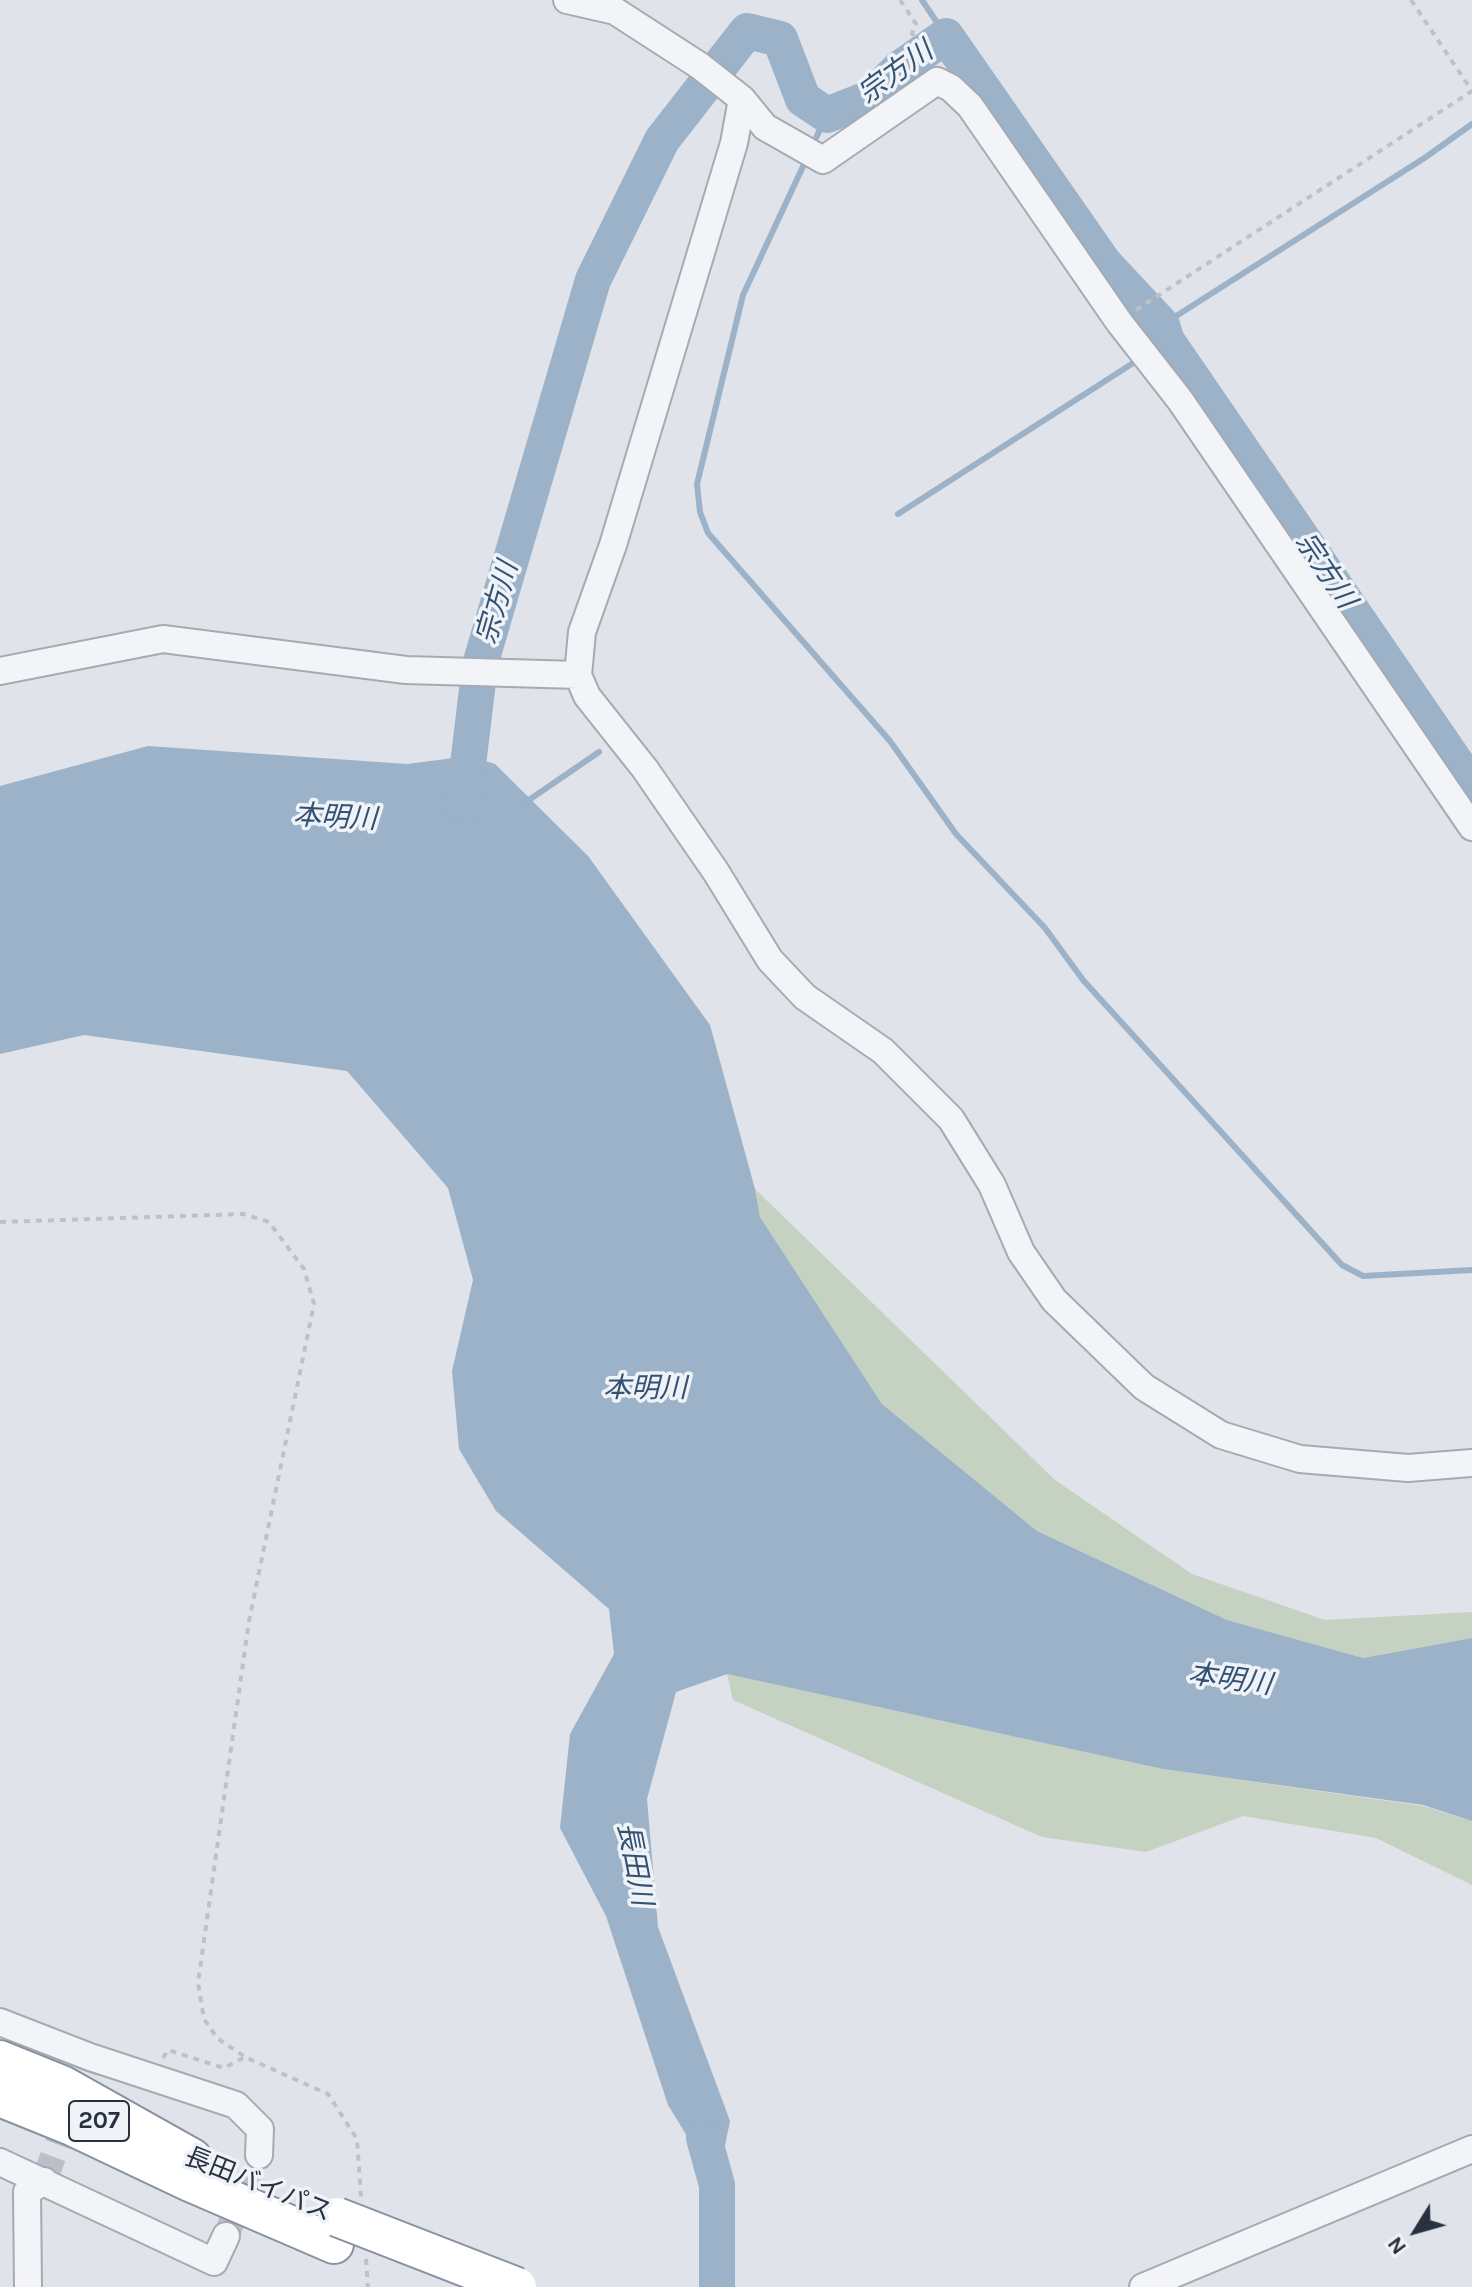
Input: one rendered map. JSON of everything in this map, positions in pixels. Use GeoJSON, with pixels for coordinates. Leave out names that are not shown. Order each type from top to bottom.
{"type":"FeatureCollection","features":[{"type":"Feature","properties":{"kind":"highway"},"geometry":{"type":"LineString","coordinates":[[0,2060],[62,2085],[194,2172]]}},
{"type":"Feature","properties":{"kind":"highway","name":"長田バイパス"},"geometry":{"type":"LineString","coordinates":[[0,2081],[194,2172]]}},
{"type":"Feature","properties":{"kind":"highway","name":"長田バイパス"},"geometry":{"type":"LineString","coordinates":[[0,2097],[194,2172],[517,2287]]}},
{"type":"Feature","properties":{"kind":"highway"},"geometry":{"type":"LineString","coordinates":[[0,2119],[85,2150],[194,2172]]}},
{"type":"Feature","properties":{"kind":"highway","name":"長田バイパス"},"geometry":{"type":"LineString","coordinates":[[350,2227],[450,2287]]}},
{"type":"Feature","properties":{"kind":"street"},"geometry":{"type":"LineString","coordinates":[[567,0],[615,11],[700,66],[742,99],[765,127],[823,160],[937,81],[951,88],[970,106],[1119,322],[1180,400],[1472,827]]}},
{"type":"Feature","properties":{"kind":"street"},"geometry":{"type":"LineString","coordinates":[[742,99],[734,143],[613,545],[582,632],[578,675],[587,696],[645,769],[716,872],[770,960],[805,997],[883,1051],[951,1119],[992,1185],[1021,1252],[1054,1300],[1144,1387],[1221,1435],[1300,1459],[1408,1468],[1472,1463]]}},
{"type":"Feature","properties":{"kind":"street"},"geometry":{"type":"LineString","coordinates":[[0,671],[163,639],[406,670],[578,675]]}},
{"type":"Feature","properties":{"kind":"street"},"geometry":{"type":"LineString","coordinates":[[0,2022],[236,2105],[260,2129],[259,2155]]}},
{"type":"Feature","properties":{"kind":"street"},"geometry":{"type":"LineString","coordinates":[[1143,2287],[1472,2149]]}},
{"type":"Feature","properties":{"kind":"street"},"geometry":{"type":"LineString","coordinates":[[0,2162],[214,2262],[226,2236]]}},
{"type":"Feature","properties":{"kind":"street"},"geometry":{"type":"LineString","coordinates":[[28,2287],[27,2192],[44,2181]]}},
{"type":"Feature","properties":{"kind":"path"},"geometry":{"type":"LineString","coordinates":[[900,0],[916,24],[912,33],[937,81]]}},
{"type":"Feature","properties":{"kind":"path"},"geometry":{"type":"LineString","coordinates":[[1119,322],[1472,91],[1411,0]]}},
{"type":"Feature","properties":{"kind":"path"},"geometry":{"type":"LineString","coordinates":[[0,1222],[243,1214],[269,1222],[304,1269],[314,1304],[249,1621],[198,1983],[204,2019],[217,2038],[245,2057],[328,2094],[357,2139],[350,2227],[368,2287]]}},
{"type":"Feature","properties":{"kind":"path"},"geometry":{"type":"LineString","coordinates":[[151,2077],[168,2050],[224,2068],[245,2057]]}},
{"type":"Feature","properties":{"kind":"green space"},"geometry":{"type":"Polygon","coordinates":[[[755,1189],[1055,1480],[1192,1574],[1325,1620],[1472,1612],[1472,1638],[1363,1658],[1227,1620],[1037,1531],[882,1404],[760,1217],[755,1189]]]}},
{"type":"Feature","properties":{"kind":"green space"},"geometry":{"type":"Polygon","coordinates":[[[727,1674],[1163,1769],[1423,1806],[1472,1821],[1472,1885],[1376,1838],[1243,1816],[1146,1852],[1042,1837],[733,1700],[727,1674]]]}},
{"type":"Feature","properties":{"kind":"water","name":"本明川"},"geometry":{"type":"Polygon","coordinates":[[[148,746],[407,764],[469,756],[495,764],[588,856],[710,1025],[760,1217],[882,1404],[1037,1531],[1227,1620],[1363,1658],[1472,1638],[1472,1821],[1423,1805],[1163,1769],[727,1674],[676,1692],[647,1799],[658,1927],[730,2121],[717,2185],[668,2105],[606,1916],[560,1828],[570,1734],[614,1654],[609,1609],[496,1511],[459,1449],[452,1371],[473,1280],[448,1188],[347,1071],[84,1035],[0,1054],[0,786],[148,746]]]}},
{"type":"Feature","properties":{"kind":"waterway"},"geometry":{"type":"LineString","coordinates":[[922,0],[946,36]]}},
{"type":"Feature","properties":{"kind":"waterway","name":"宗方川"},"geometry":{"type":"LineString","coordinates":[[463,806],[480,665],[593,280],[662,140],[747,31],[780,39],[803,99],[827,115],[870,98],[899,69],[946,36],[1104,263],[1162,325],[1167,341],[1472,786]]}},
{"type":"Feature","properties":{"kind":"waterway"},"geometry":{"type":"LineString","coordinates":[[812,146],[827,115]]}},
{"type":"Feature","properties":{"kind":"waterway"},"geometry":{"type":"LineString","coordinates":[[1162,325],[1426,157],[1472,124]]}},
{"type":"Feature","properties":{"kind":"waterway"},"geometry":{"type":"LineString","coordinates":[[806,160],[743,295],[697,484],[700,512],[708,533],[890,741],[956,834],[1045,928],[1083,980],[1342,1265],[1363,1276],[1472,1270]]}},
{"type":"Feature","properties":{"kind":"waterway"},"geometry":{"type":"LineString","coordinates":[[1150,352],[1167,341]]}},
{"type":"Feature","properties":{"kind":"waterway"},"geometry":{"type":"LineString","coordinates":[[898,514],[1141,358]]}},
{"type":"Feature","properties":{"kind":"waterway"},"geometry":{"type":"LineString","coordinates":[[526,802],[599,752]]}},
{"type":"Feature","properties":{"kind":"waterway","name":"長田川"},"geometry":{"type":"LineString","coordinates":[[704,2138],[717,2185],[717,2287]]}},
{"type":"Feature","properties":{"kind":"tunnel"},"geometry":{"type":"LineString","coordinates":[[44,2181],[90,2057]]}},
{"type":"Feature","properties":{"kind":"tunnel"},"geometry":{"type":"LineString","coordinates":[[226,2236],[259,2155]]}}]}
